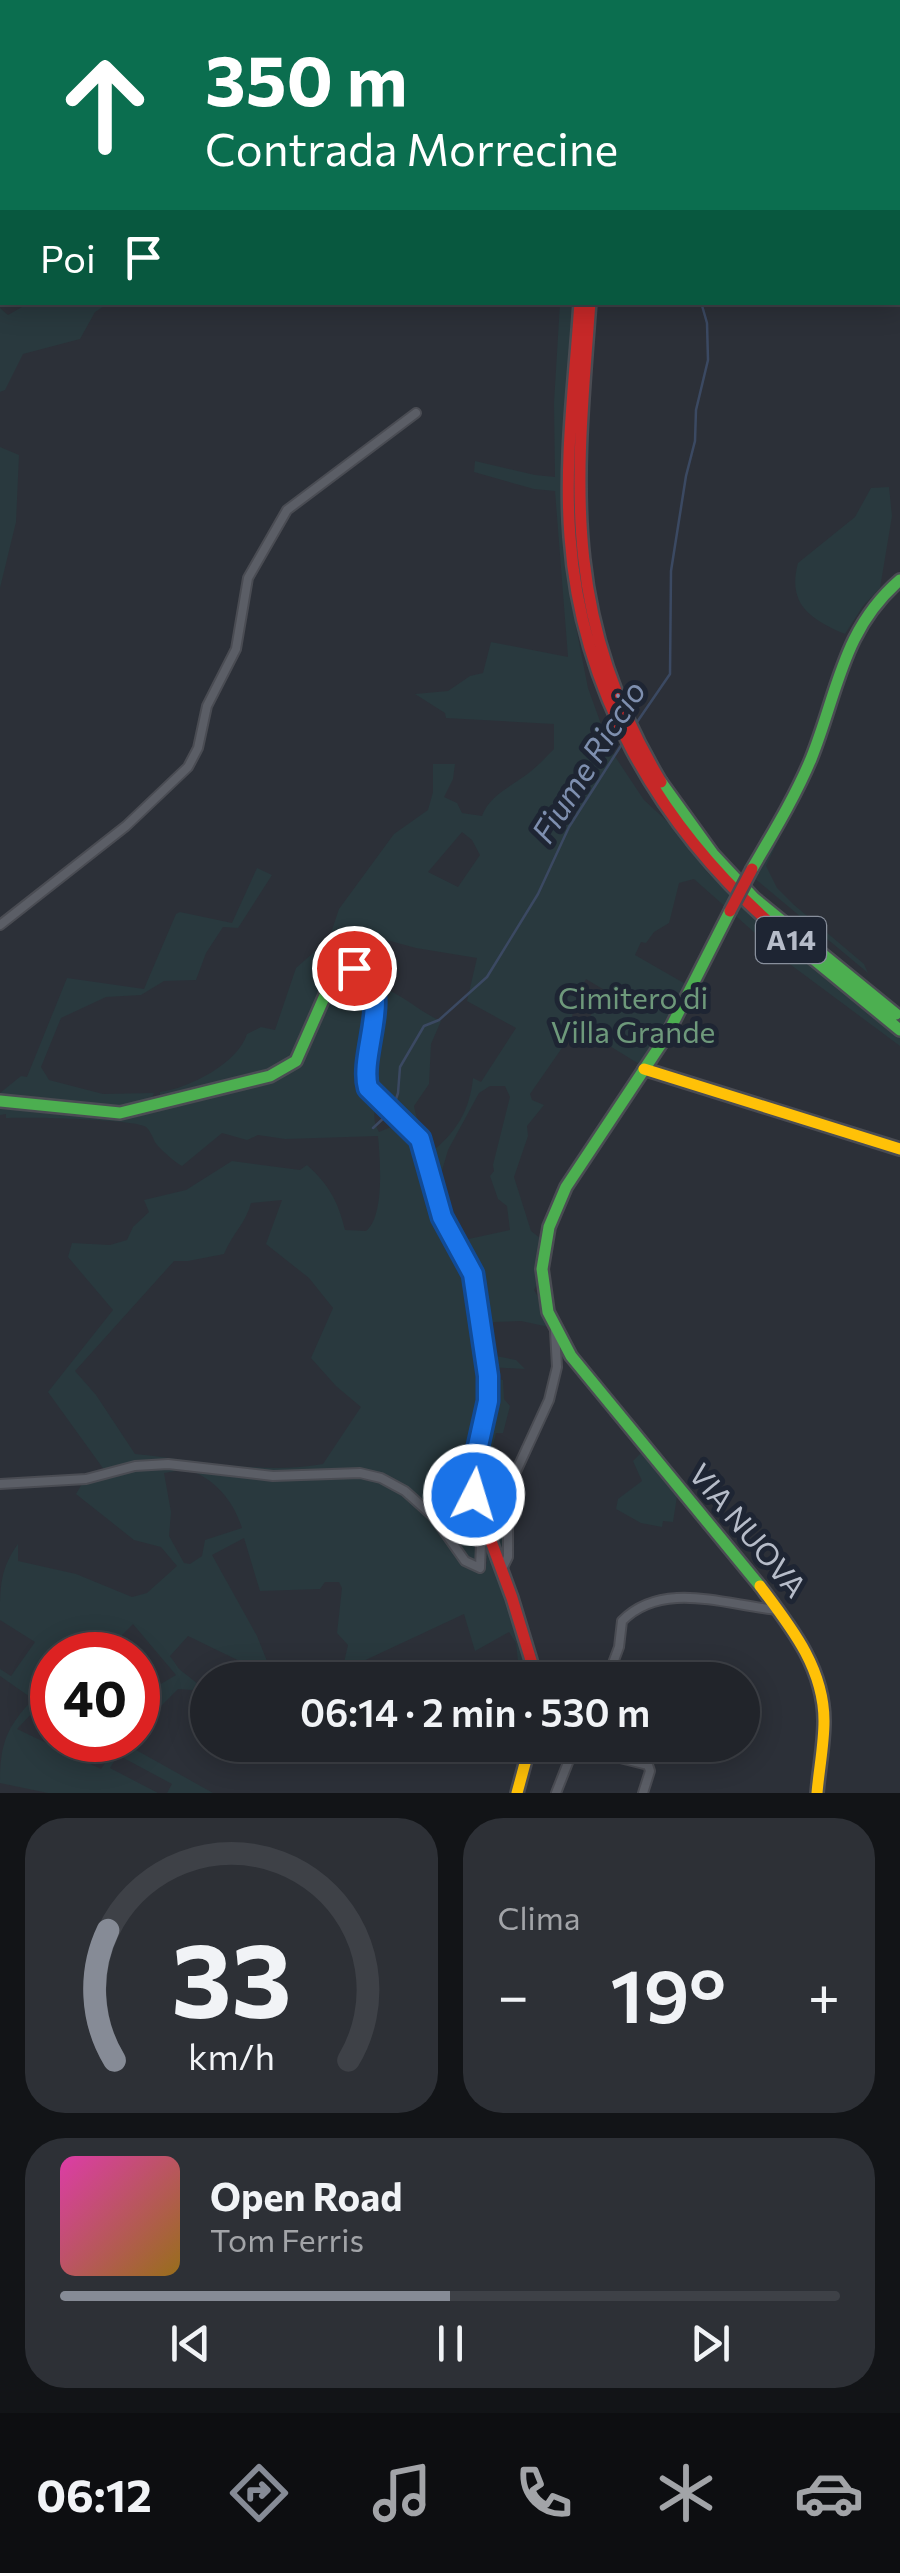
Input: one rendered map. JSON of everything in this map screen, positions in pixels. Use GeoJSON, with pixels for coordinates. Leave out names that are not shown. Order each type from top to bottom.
{"type":"FeatureCollection","features":[{"type":"Feature","properties":{"kind":"main road","name":"A14"},"geometry":{"type":"LineString","coordinates":[[580,305],[574,497],[589,624],[614,691],[644,755],[720,876],[900,1030]]}},
{"type":"Feature","properties":{"kind":"main road","name":"A14"},"geometry":{"type":"LineString","coordinates":[[574,475],[590,305]]}},
{"type":"Feature","properties":{"kind":"main road","name":"VIA NUOVA"},"geometry":{"type":"LineString","coordinates":[[817,1793],[825,1738],[819,1684],[800,1639],[570,1356],[555,1331],[543,1277],[544,1241],[548,1222],[576,1166],[667,1035],[810,763],[858,626],[881,596],[900,580]]}},
{"type":"Feature","properties":{"kind":"main road","name":"A14"},"geometry":{"type":"LineString","coordinates":[[695,838],[753,894],[900,1018]]}},
{"type":"Feature","properties":{"kind":"main road"},"geometry":{"type":"LineString","coordinates":[[0,1101],[40,1101],[117,1114],[261,1079],[294,1064],[336,974],[348,968],[366,973],[375,984],[377,996],[367,1048],[368,1088],[414,1131],[424,1150],[442,1217],[473,1274],[488,1376],[488,1401],[474,1464],[474,1495],[531,1662]]}},
{"type":"Feature","properties":{"kind":"main road"},"geometry":{"type":"LineString","coordinates":[[644,1070],[900,1149]]}},
{"type":"Feature","properties":{"kind":"main road"},"geometry":{"type":"LineString","coordinates":[[517,1793],[525,1762]]}},
{"type":"Feature","properties":{"kind":"street"},"geometry":{"type":"LineString","coordinates":[[0,924],[126,826],[188,767],[198,748],[207,706],[236,650],[248,578],[286,510],[416,413]]}},
{"type":"Feature","properties":{"kind":"street","name":"VIA NUOVA"},"geometry":{"type":"LineString","coordinates":[[502,1570],[508,1557],[508,1489],[549,1400],[557,1367],[555,1331]]}},
{"type":"Feature","properties":{"kind":"street"},"geometry":{"type":"LineString","coordinates":[[0,1484],[86,1478],[135,1466],[168,1464],[273,1476],[360,1473],[381,1478],[405,1491],[434,1518],[466,1561],[480,1568],[481,1542],[466,1507],[474,1495]]}},
{"type":"Feature","properties":{"kind":"street"},"geometry":{"type":"LineString","coordinates":[[613,1662],[622,1621],[657,1599],[677,1597],[779,1610]]}},
{"type":"Feature","properties":{"kind":"street"},"geometry":{"type":"LineString","coordinates":[[556,1793],[568,1762]]}},
{"type":"Feature","properties":{"kind":"street"},"geometry":{"type":"LineString","coordinates":[[636,1762],[648,1765],[650,1771],[643,1793]]}},
{"type":"Feature","properties":{"kind":"green space"},"geometry":{"type":"Polygon","coordinates":[[[26,305],[106,305],[95,312],[80,339],[23,354],[5,390],[0,392],[0,308],[8,315],[26,305]]]}},
{"type":"Feature","properties":{"kind":"green space","name":"Cimitero di Villa Grande"},"geometry":{"type":"Polygon","coordinates":[[[560,305],[573,305],[563,475],[564,537],[588,688],[610,749],[644,800],[670,824],[708,873],[805,961],[900,1038],[900,1046],[791,965],[694,879],[679,883],[669,923],[654,932],[646,943],[641,942],[635,955],[689,986],[644,1067],[582,1029],[606,991],[586,979],[564,1045],[530,1094],[532,1100],[544,1105],[527,1126],[528,1136],[514,1177],[531,1231],[540,1238],[540,1279],[534,1290],[549,1327],[521,1321],[494,1322],[488,1327],[491,1355],[516,1360],[525,1369],[490,1367],[476,1278],[445,1217],[429,1152],[369,1078],[378,987],[342,967],[295,1057],[276,1074],[159,1101],[160,1092],[198,1080],[223,1064],[247,1034],[261,1027],[275,1030],[296,968],[329,939],[339,909],[394,834],[428,810],[433,792],[433,764],[455,764],[444,797],[457,803],[462,813],[482,816],[496,796],[554,749],[554,724],[446,718],[445,713],[415,694],[448,691],[470,676],[483,673],[491,642],[568,657],[555,491],[474,472],[475,461],[555,477],[554,403],[560,305]],[[462,832],[428,872],[458,887],[480,855],[462,832]],[[361,933],[351,961],[374,971],[378,987],[441,1021],[431,1044],[429,1084],[414,1106],[435,1149],[462,1118],[473,1078],[481,1082],[516,1028],[467,1001],[477,958],[416,948],[361,933]],[[490,1086],[479,1093],[448,1150],[441,1174],[445,1196],[464,1240],[510,1230],[507,1206],[498,1199],[490,1176],[510,1097],[505,1086],[490,1086]]]}},
{"type":"Feature","properties":{"kind":"green space"},"geometry":{"type":"Polygon","coordinates":[[[0,447],[19,455],[16,522],[0,588],[0,447]]]}},
{"type":"Feature","properties":{"kind":"green space"},"geometry":{"type":"Polygon","coordinates":[[[889,487],[892,516],[880,588],[845,634],[804,608],[796,589],[798,563],[855,517],[871,488],[889,487]]]}},
{"type":"Feature","properties":{"kind":"green space"},"geometry":{"type":"Polygon","coordinates":[[[805,784],[766,866],[777,888],[864,964],[868,973],[753,877],[805,784]]]}},
{"type":"Feature","properties":{"kind":"green space"},"geometry":{"type":"Polygon","coordinates":[[[257,868],[272,875],[238,928],[223,927],[206,953],[196,980],[164,981],[141,995],[106,997],[61,1018],[41,1067],[49,1080],[103,1094],[154,1093],[150,1102],[117,1108],[40,1098],[0,1098],[0,1093],[21,1076],[27,1077],[67,978],[144,989],[176,914],[232,923],[257,868]]]}},
{"type":"Feature","properties":{"kind":"green space"},"geometry":{"type":"Polygon","coordinates":[[[352,975],[363,980],[372,996],[364,1050],[374,1090],[377,1128],[379,1132],[391,1127],[413,1145],[420,1157],[470,1280],[483,1375],[503,1380],[504,1399],[510,1406],[503,1433],[496,1433],[480,1476],[507,1483],[503,1497],[504,1554],[478,1490],[464,1500],[464,1509],[478,1550],[475,1570],[481,1572],[487,1563],[485,1541],[472,1509],[477,1512],[528,1662],[518,1662],[516,1643],[509,1632],[475,1651],[464,1614],[361,1662],[344,1662],[348,1645],[337,1633],[342,1588],[339,1582],[325,1582],[320,1589],[260,1591],[244,1538],[212,1555],[267,1662],[242,1662],[188,1636],[170,1656],[190,1678],[190,1690],[178,1689],[160,1707],[160,1684],[176,1675],[160,1656],[160,1632],[140,1632],[133,1624],[125,1632],[30,1632],[30,1639],[0,1620],[2,1579],[18,1544],[18,1561],[76,1574],[132,1597],[147,1593],[177,1566],[161,1547],[134,1540],[76,1494],[82,1484],[78,1477],[105,1471],[48,1392],[113,1310],[68,1257],[72,1243],[110,1245],[127,1240],[133,1227],[149,1212],[144,1200],[186,1190],[232,1161],[300,1170],[307,1165],[332,1194],[345,1230],[366,1231],[379,1200],[378,1136],[285,1139],[258,1135],[247,1140],[222,1133],[182,1166],[158,1146],[146,1127],[138,1124],[6,1118],[6,1114],[0,1115],[0,1105],[110,1116],[284,1075],[339,978],[352,975]],[[282,1200],[251,1203],[224,1254],[174,1261],[75,1371],[135,1454],[253,1467],[323,1464],[361,1407],[311,1358],[333,1308],[309,1278],[266,1244],[282,1200]],[[187,1469],[164,1473],[171,1512],[169,1536],[184,1563],[190,1564],[202,1556],[205,1540],[242,1528],[234,1508],[206,1478],[187,1469]]]}},
{"type":"Feature","properties":{"kind":"green space"},"geometry":{"type":"Polygon","coordinates":[[[645,1449],[678,1490],[673,1522],[663,1521],[662,1527],[641,1523],[616,1509],[618,1499],[642,1481],[633,1461],[645,1449]]]}},
{"type":"Feature","properties":{"kind":"green space"},"geometry":{"type":"Polygon","coordinates":[[[30,1649],[30,1697],[0,1676],[0,1669],[11,1676],[30,1649]]]}},
{"type":"Feature","properties":{"kind":"green space"},"geometry":{"type":"Polygon","coordinates":[[[30,1703],[30,1715],[17,1729],[30,1735],[30,1762],[86,1762],[101,1769],[106,1762],[114,1762],[110,1768],[158,1793],[48,1793],[0,1783],[6,1737],[30,1703]]]}},
{"type":"Feature","properties":{"kind":"green space"},"geometry":{"type":"Polygon","coordinates":[[[131,1762],[158,1762],[213,1793],[167,1793],[172,1784],[131,1762]]]}},
{"type":"Feature","properties":{"kind":"waterway","name":"Fiume Riccio"},"geometry":{"type":"LineString","coordinates":[[635,725],[670,674],[671,571],[695,441],[696,410],[708,360],[707,323],[702,305]]}},
{"type":"Feature","properties":{"kind":"waterway","name":"Fiume Riccio"},"geometry":{"type":"LineString","coordinates":[[394,1105],[400,1067],[424,1026],[439,1020],[487,977],[538,894],[569,827],[622,744]]}},
{"type":"Feature","properties":{"kind":"waterway","name":"Fiume Riccio"},"geometry":{"type":"LineString","coordinates":[[373,1128],[386,1116]]}},
{"type":"Feature","properties":{"kind":"traffic: fast"},"geometry":{"type":"LineString","coordinates":[[752,869],[805,773],[853,641],[881,599],[900,580]]}},
{"type":"Feature","properties":{"kind":"traffic: fast"},"geometry":{"type":"LineString","coordinates":[[661,782],[713,854],[754,898],[896,1014]]}},
{"type":"Feature","properties":{"kind":"traffic: fast"},"geometry":{"type":"LineString","coordinates":[[730,911],[667,1035],[566,1187],[549,1227],[542,1269],[548,1312],[571,1356],[760,1586]]}},
{"type":"Feature","properties":{"kind":"traffic: fast"},"geometry":{"type":"LineString","coordinates":[[772,925],[900,1030]]}},
{"type":"Feature","properties":{"kind":"traffic: fast"},"geometry":{"type":"LineString","coordinates":[[0,1101],[120,1113],[270,1076],[296,1061],[330,984],[340,973],[354,969],[370,976],[374,990],[368,1088],[420,1139],[442,1217],[471,1272]]}},
{"type":"Feature","properties":{"kind":"traffic: slow"},"geometry":{"type":"LineString","coordinates":[[644,1069],[900,1149]]}},
{"type":"Feature","properties":{"kind":"traffic: slow"},"geometry":{"type":"LineString","coordinates":[[760,1586],[804,1649],[818,1683],[824,1721],[817,1793]]}},
{"type":"Feature","properties":{"kind":"traffic: slow"},"geometry":{"type":"LineString","coordinates":[[517,1793],[525,1762]]}},
{"type":"Feature","properties":{"kind":"traffic: jam"},"geometry":{"type":"LineString","coordinates":[[580,305],[569,449],[569,508],[577,594],[590,648],[632,751],[661,798],[731,886],[772,925]]}},
{"type":"Feature","properties":{"kind":"traffic: jam"},"geometry":{"type":"LineString","coordinates":[[590,305],[580,491],[591,605],[606,662],[629,721],[661,782]]}},
{"type":"Feature","properties":{"kind":"traffic: jam"},"geometry":{"type":"LineString","coordinates":[[730,911],[752,869]]}},
{"type":"Feature","properties":{"kind":"traffic: jam"},"geometry":{"type":"LineString","coordinates":[[471,1272],[488,1375],[488,1401],[474,1464],[474,1495],[532,1662]]}},
{"type":"Feature","properties":{"kind":"route"},"geometry":{"type":"LineString","coordinates":[[354,968],[370,976],[377,996],[367,1048],[368,1088],[420,1139],[442,1217],[473,1274],[488,1376],[486,1415],[472,1478],[474,1495]]}}]}
